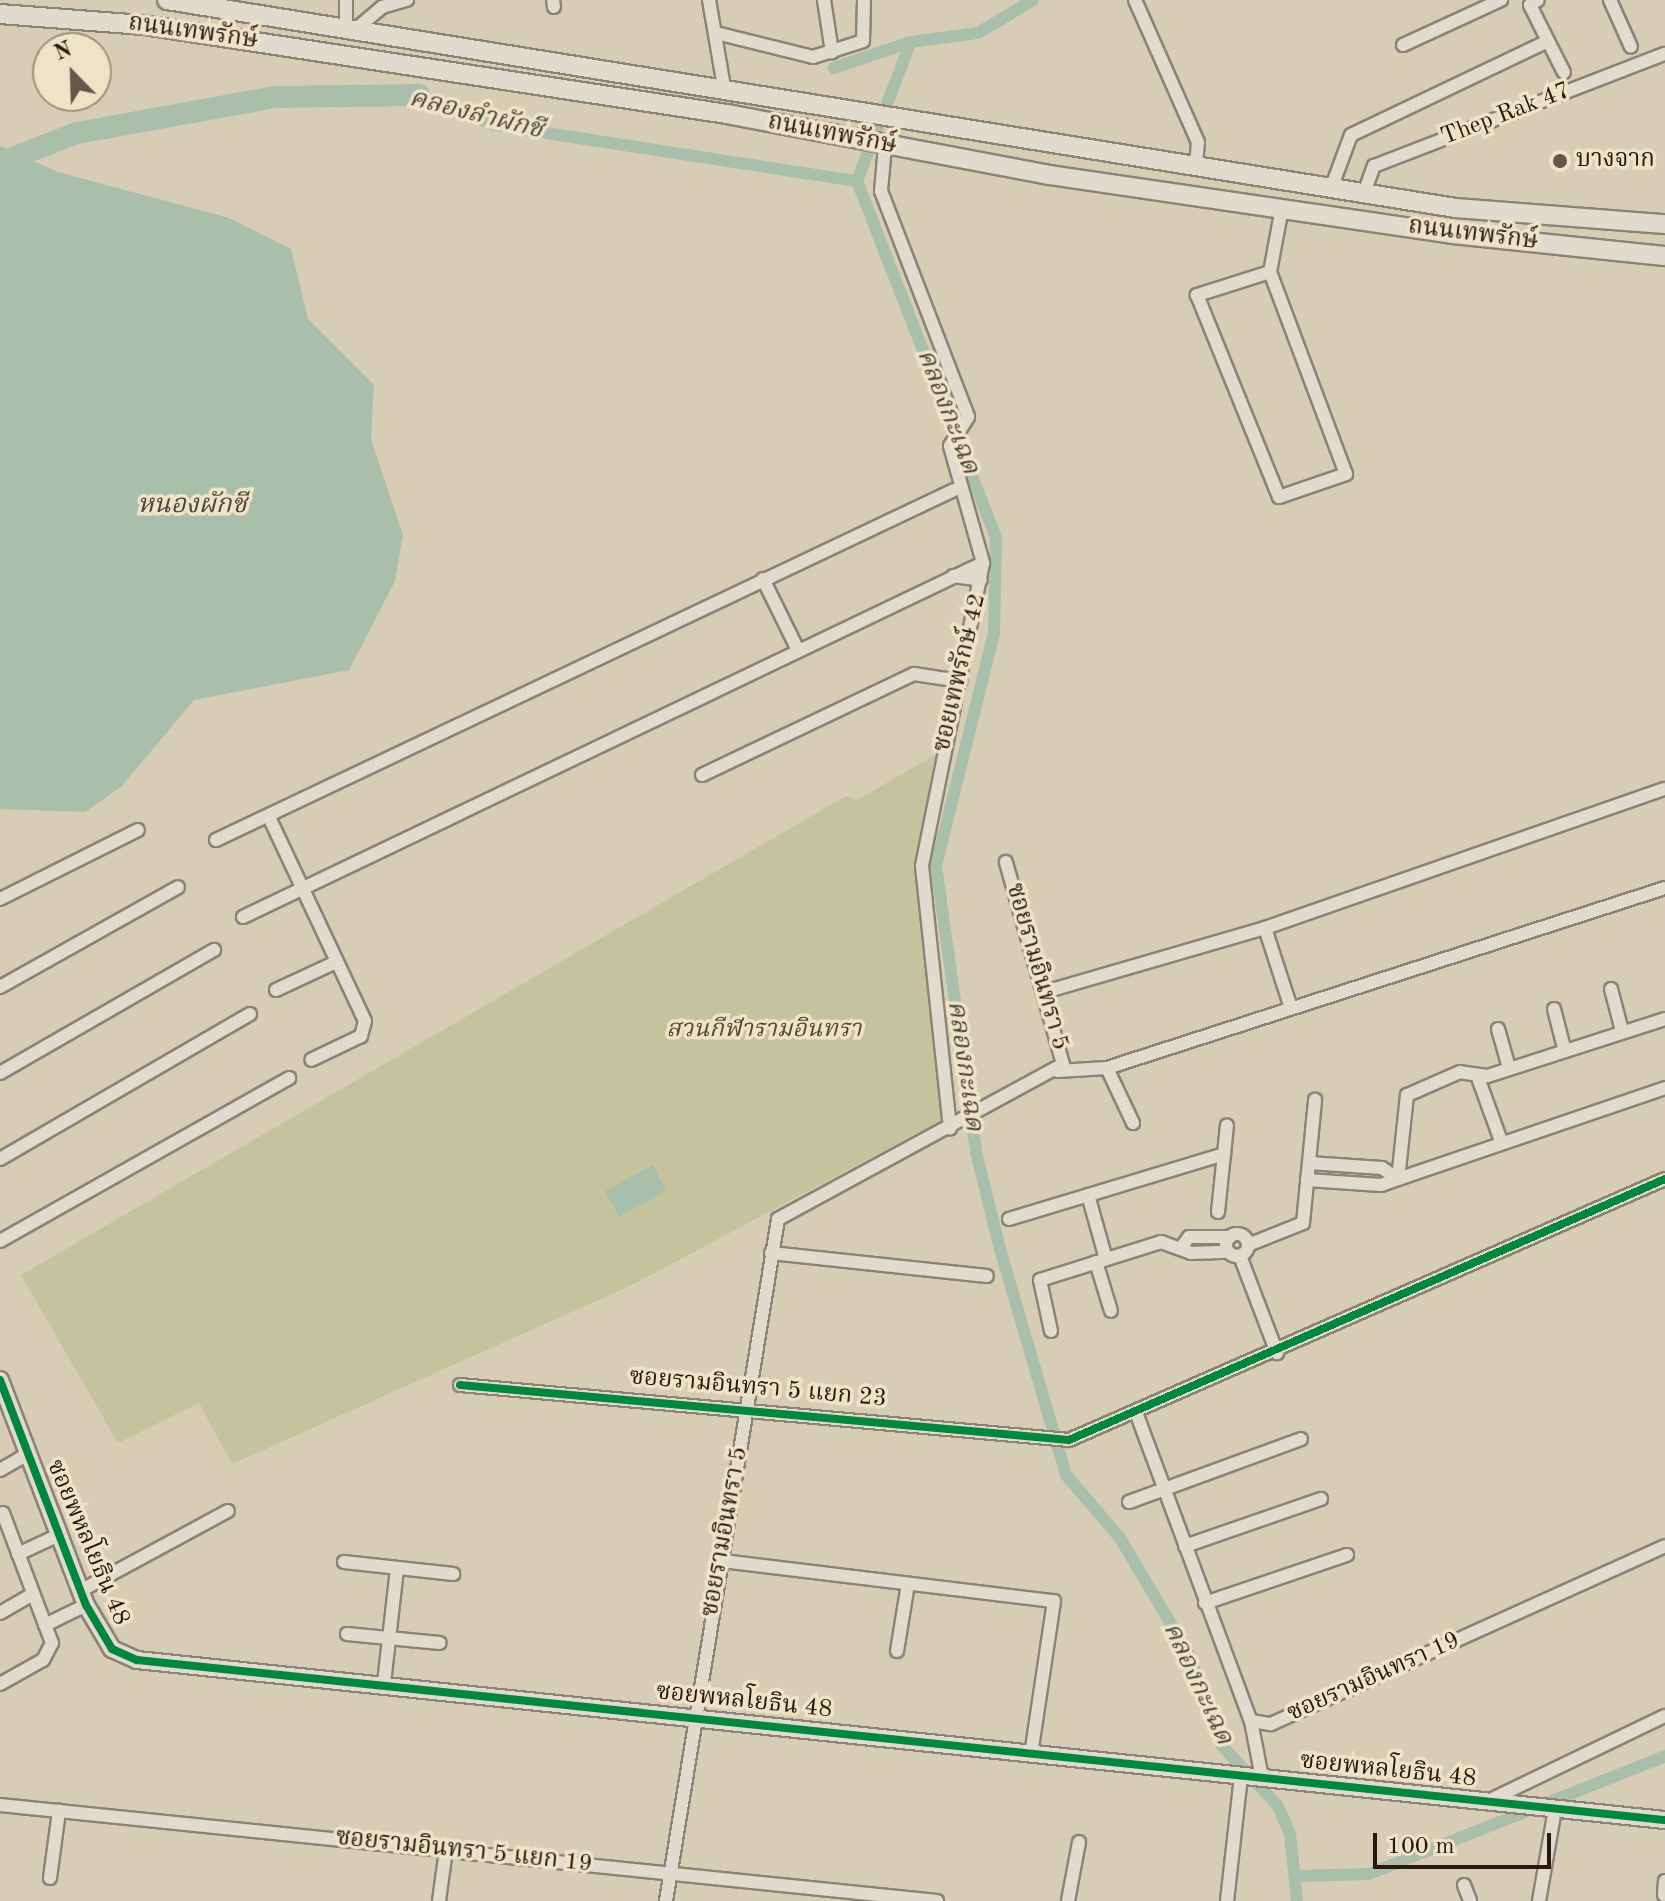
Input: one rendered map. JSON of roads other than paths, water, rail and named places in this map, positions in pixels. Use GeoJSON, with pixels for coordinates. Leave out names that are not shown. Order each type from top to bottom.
{"type":"FeatureCollection","features":[{"type":"Feature","properties":{"kind":"main road","name":"ถนนเทพรักษ์"},"geometry":{"type":"LineString","coordinates":[[173,0],[1364,193],[1665,224]]}},
{"type":"Feature","properties":{"kind":"main road","name":"ถนนเทพรักษ์"},"geometry":{"type":"LineString","coordinates":[[0,14],[144,25],[1282,208],[1665,256]]}},
{"type":"Feature","properties":{"kind":"street"},"geometry":{"type":"LineString","coordinates":[[346,0],[351,29],[382,7],[407,0]]}},
{"type":"Feature","properties":{"kind":"street"},"geometry":{"type":"LineString","coordinates":[[709,0],[724,87]]}},
{"type":"Feature","properties":{"kind":"street"},"geometry":{"type":"LineString","coordinates":[[824,0],[832,52]]}},
{"type":"Feature","properties":{"kind":"street"},"geometry":{"type":"LineString","coordinates":[[716,33],[797,56],[832,52],[863,41],[864,0]]}},
{"type":"Feature","properties":{"kind":"street"},"geometry":{"type":"LineString","coordinates":[[1135,0],[1198,142],[1196,165]]}},
{"type":"Feature","properties":{"kind":"street"},"geometry":{"type":"LineString","coordinates":[[1403,45],[1501,0]]}},
{"type":"Feature","properties":{"kind":"street"},"geometry":{"type":"LineString","coordinates":[[1610,0],[1631,47]]}},
{"type":"Feature","properties":{"kind":"street"},"geometry":{"type":"LineString","coordinates":[[1530,2],[1564,72]]}},
{"type":"Feature","properties":{"kind":"street"},"geometry":{"type":"LineString","coordinates":[[1332,186],[1351,135],[1548,41]]}},
{"type":"Feature","properties":{"kind":"street","name":"Thep Rak 47"},"geometry":{"type":"LineString","coordinates":[[1364,193],[1374,166],[1665,54]]}},
{"type":"Feature","properties":{"kind":"street","name":"ซอยเทพรักษ์ 42"},"geometry":{"type":"LineString","coordinates":[[881,145],[881,191],[965,406],[964,423],[952,438],[983,563],[922,866],[950,1129]]}},
{"type":"Feature","properties":{"kind":"street"},"geometry":{"type":"LineString","coordinates":[[1270,272],[1197,295],[1279,497],[1346,474],[1270,272],[1282,208]]}},
{"type":"Feature","properties":{"kind":"street"},"geometry":{"type":"LineString","coordinates":[[216,840],[954,490]]}},
{"type":"Feature","properties":{"kind":"street"},"geometry":{"type":"LineString","coordinates":[[243,917],[983,563]]}},
{"type":"Feature","properties":{"kind":"street"},"geometry":{"type":"LineString","coordinates":[[953,576],[981,580]]}},
{"type":"Feature","properties":{"kind":"street"},"geometry":{"type":"LineString","coordinates":[[763,579],[798,650]]}},
{"type":"Feature","properties":{"kind":"street"},"geometry":{"type":"LineString","coordinates":[[702,775],[914,674],[960,681]]}},
{"type":"Feature","properties":{"kind":"street"},"geometry":{"type":"LineString","coordinates":[[1048,991],[1265,928],[1665,789]]}},
{"type":"Feature","properties":{"kind":"street"},"geometry":{"type":"LineString","coordinates":[[269,817],[366,1029],[311,1060]]}},
{"type":"Feature","properties":{"kind":"street"},"geometry":{"type":"LineString","coordinates":[[0,899],[138,830]]}},
{"type":"Feature","properties":{"kind":"street","name":"ซอยรามอินทรา 5"},"geometry":{"type":"LineString","coordinates":[[1006,862],[1048,991],[1063,1051],[1058,1071]]}},
{"type":"Feature","properties":{"kind":"street"},"geometry":{"type":"LineString","coordinates":[[0,987],[178,887]]}},
{"type":"Feature","properties":{"kind":"street","name":"ซอยรามอินทรา 5"},"geometry":{"type":"LineString","coordinates":[[666,1901],[778,1219],[1058,1071],[1088,1072],[1107,1068],[1665,888]]}},
{"type":"Feature","properties":{"kind":"street"},"geometry":{"type":"LineString","coordinates":[[1265,928],[1291,1008]]}},
{"type":"Feature","properties":{"kind":"street"},"geometry":{"type":"LineString","coordinates":[[0,1073],[214,950]]}},
{"type":"Feature","properties":{"kind":"street"},"geometry":{"type":"LineString","coordinates":[[276,990],[336,962]]}},
{"type":"Feature","properties":{"kind":"street"},"geometry":{"type":"LineString","coordinates":[[1611,989],[1622,1031]]}},
{"type":"Feature","properties":{"kind":"street"},"geometry":{"type":"LineString","coordinates":[[1554,1009],[1564,1048]]}},
{"type":"Feature","properties":{"kind":"street"},"geometry":{"type":"LineString","coordinates":[[0,1159],[250,1014]]}},
{"type":"Feature","properties":{"kind":"street"},"geometry":{"type":"LineString","coordinates":[[1398,1179],[1407,1095],[1460,1072],[1477,1075],[1509,1068],[1564,1048],[1665,1019]]}},
{"type":"Feature","properties":{"kind":"street"},"geometry":{"type":"LineString","coordinates":[[1498,1029],[1509,1068]]}},
{"type":"Feature","properties":{"kind":"street"},"geometry":{"type":"LineString","coordinates":[[1107,1068],[1133,1123]]}},
{"type":"Feature","properties":{"kind":"street"},"geometry":{"type":"LineString","coordinates":[[1477,1075],[1501,1141]]}},
{"type":"Feature","properties":{"kind":"street"},"geometry":{"type":"LineString","coordinates":[[0,1241],[289,1078]]}},
{"type":"Feature","properties":{"kind":"street"},"geometry":{"type":"LineString","coordinates":[[1307,1180],[1381,1185],[1501,1141],[1665,1088]]}},
{"type":"Feature","properties":{"kind":"street"},"geometry":{"type":"LineString","coordinates":[[1051,1331],[1037,1282],[1161,1242],[1183,1245],[1191,1253],[1234,1254],[1248,1245],[1303,1223],[1315,1100]]}},
{"type":"Feature","properties":{"kind":"street"},"geometry":{"type":"LineString","coordinates":[[1218,1212],[1227,1125]]}},
{"type":"Feature","properties":{"kind":"street"},"geometry":{"type":"LineString","coordinates":[[1009,1219],[1224,1154]]}},
{"type":"Feature","properties":{"kind":"street"},"geometry":{"type":"LineString","coordinates":[[1309,1163],[1382,1168],[1398,1179]]}},
{"type":"Feature","properties":{"kind":"street","name":"ซอยรามอินทรา 5 แยก 23"},"geometry":{"type":"LineString","coordinates":[[460,1385],[747,1409],[1051,1441],[1069,1440],[1137,1415],[1665,1179]]}},
{"type":"Feature","properties":{"kind":"street"},"geometry":{"type":"LineString","coordinates":[[1088,1195],[1111,1311]]}},
{"type":"Feature","properties":{"kind":"street"},"geometry":{"type":"LineString","coordinates":[[1183,1245],[1189,1237],[1243,1236],[1248,1245]]}},
{"type":"Feature","properties":{"kind":"street"},"geometry":{"type":"LineString","coordinates":[[1230,1237],[1234,1254],[1277,1353]]}},
{"type":"Feature","properties":{"kind":"street"},"geometry":{"type":"LineString","coordinates":[[771,1253],[987,1276]]}},
{"type":"Feature","properties":{"kind":"street","name":"ซอยพหลโยธิน 48"},"geometry":{"type":"LineString","coordinates":[[0,1380],[83,1598],[106,1642],[137,1660],[384,1683],[1665,1820]]}},
{"type":"Feature","properties":{"kind":"street"},"geometry":{"type":"LineString","coordinates":[[1137,1415],[1251,1721],[1262,1778]]}},
{"type":"Feature","properties":{"kind":"street"},"geometry":{"type":"LineString","coordinates":[[1129,1502],[1301,1439]]}},
{"type":"Feature","properties":{"kind":"street"},"geometry":{"type":"LineString","coordinates":[[0,1470],[28,1454]]}},
{"type":"Feature","properties":{"kind":"street"},"geometry":{"type":"LineString","coordinates":[[1185,1546],[1321,1499]]}},
{"type":"Feature","properties":{"kind":"street"},"geometry":{"type":"LineString","coordinates":[[45,1625],[83,1598],[228,1511]]}},
{"type":"Feature","properties":{"kind":"street"},"geometry":{"type":"LineString","coordinates":[[0,1684],[48,1655],[45,1625],[18,1554],[5,1538],[3,1513]]}},
{"type":"Feature","properties":{"kind":"street"},"geometry":{"type":"LineString","coordinates":[[18,1554],[59,1535]]}},
{"type":"Feature","properties":{"kind":"street","name":"ซอยรามอินทรา 19"},"geometry":{"type":"LineString","coordinates":[[1251,1721],[1271,1724],[1664,1546]]}},
{"type":"Feature","properties":{"kind":"street"},"geometry":{"type":"LineString","coordinates":[[1205,1603],[1347,1555]]}},
{"type":"Feature","properties":{"kind":"street"},"geometry":{"type":"LineString","coordinates":[[722,1561],[1054,1601],[1031,1754]]}},
{"type":"Feature","properties":{"kind":"street"},"geometry":{"type":"LineString","coordinates":[[344,1562],[453,1574]]}},
{"type":"Feature","properties":{"kind":"street"},"geometry":{"type":"LineString","coordinates":[[384,1683],[397,1569]]}},
{"type":"Feature","properties":{"kind":"street"},"geometry":{"type":"LineString","coordinates":[[897,1651],[908,1584]]}},
{"type":"Feature","properties":{"kind":"street"},"geometry":{"type":"LineString","coordinates":[[0,1613],[33,1594]]}},
{"type":"Feature","properties":{"kind":"street"},"geometry":{"type":"LineString","coordinates":[[347,1634],[440,1643]]}},
{"type":"Feature","properties":{"kind":"street"},"geometry":{"type":"LineString","coordinates":[[1496,1802],[1665,1716]]}},
{"type":"Feature","properties":{"kind":"street"},"geometry":{"type":"LineString","coordinates":[[1227,1901],[1241,1776]]}},
{"type":"Feature","properties":{"kind":"street","name":"ซอยรามอินทรา 5 แยก 19"},"geometry":{"type":"LineString","coordinates":[[0,1805],[937,1901]]}},
{"type":"Feature","properties":{"kind":"street"},"geometry":{"type":"LineString","coordinates":[[1539,1901],[1549,1808]]}},
{"type":"Feature","properties":{"kind":"street"},"geometry":{"type":"LineString","coordinates":[[50,1878],[59,1811]]}},
{"type":"Feature","properties":{"kind":"street"},"geometry":{"type":"LineString","coordinates":[[1068,1901],[1079,1842]]}},
{"type":"Feature","properties":{"kind":"street"},"geometry":{"type":"LineString","coordinates":[[439,1901],[446,1850]]}},
{"type":"Feature","properties":{"kind":"street"},"geometry":{"type":"LineString","coordinates":[[1464,1885],[1470,1901]]}},
{"type":"Feature","properties":{"kind":"water","name":"หนองผักชี"},"geometry":{"type":"Polygon","coordinates":[[[0,146],[58,172],[229,218],[291,249],[308,319],[374,385],[371,439],[403,535],[395,581],[349,670],[194,700],[121,787],[85,812],[0,809],[0,146]]]}},
{"type":"Feature","properties":{"kind":"water"},"geometry":{"type":"Polygon","coordinates":[[[653,1165],[666,1191],[619,1217],[605,1191],[653,1165]]]}},
{"type":"Feature","properties":{"kind":"waterway"},"geometry":{"type":"LineString","coordinates":[[834,68],[911,42],[978,33],[1033,0]]}},
{"type":"Feature","properties":{"kind":"waterway","name":"คลองลำผักชี"},"geometry":{"type":"LineString","coordinates":[[419,95],[494,125],[857,181],[911,42]]}},
{"type":"Feature","properties":{"kind":"waterway","name":"คลองลำผักชี"},"geometry":{"type":"LineString","coordinates":[[0,163],[77,133],[276,97],[419,95]]}},
{"type":"Feature","properties":{"kind":"waterway","name":"คลองกะเฉด"},"geometry":{"type":"LineString","coordinates":[[857,181],[996,537],[994,633],[936,866],[976,1152],[1000,1249],[1066,1475],[1120,1538],[1189,1654],[1222,1746],[1278,1806],[1290,1834],[1297,1901]]}},
{"type":"Feature","properties":{"kind":"waterway"},"geometry":{"type":"LineString","coordinates":[[1297,1876],[1369,1874],[1665,1756]]}},
{"type":"Feature","properties":{"kind":"place","name":"บางจาก"},"geometry":{"type":"Point","coordinates":[1560,161]}},
{"type":"Feature","properties":{"kind":"park label","name":"สวนกีฬารามอินทรา"},"geometry":{"type":"Point","coordinates":[764,1031]}}]}
